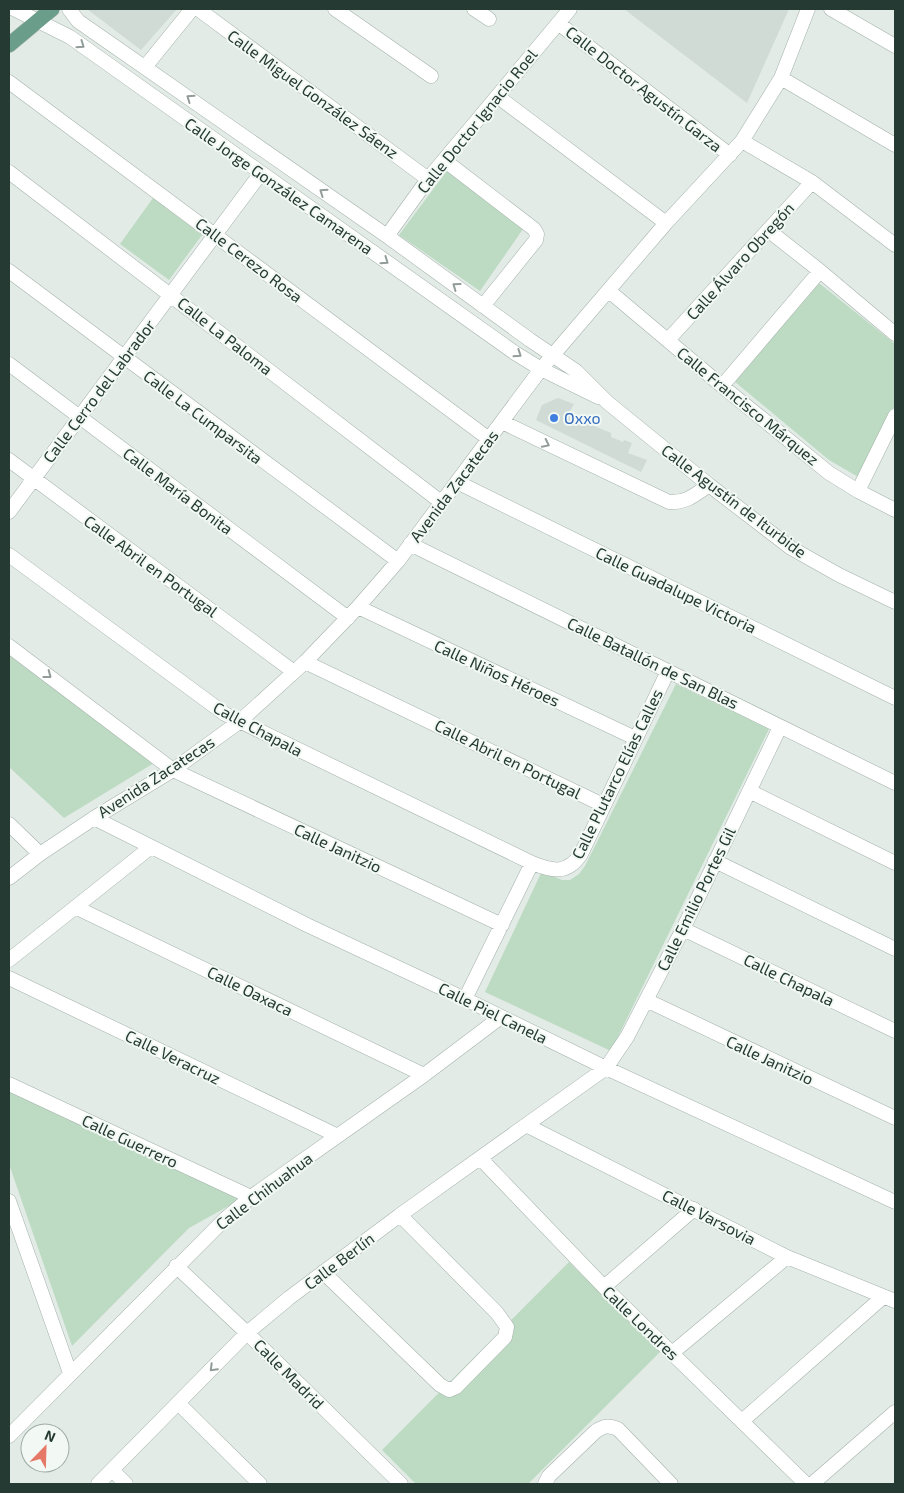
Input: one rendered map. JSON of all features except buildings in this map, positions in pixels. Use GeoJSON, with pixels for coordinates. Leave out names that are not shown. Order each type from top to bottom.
{"type":"FeatureCollection","features":[{"type":"Feature","properties":{"kind":"main road"},"geometry":{"type":"LineString","coordinates":[[9,46],[52,9]]}},
{"type":"Feature","properties":{"kind":"street","name":"Calle Jorge González Camarena"},"geometry":{"type":"LineString","coordinates":[[14,9],[70,37],[515,353],[541,368]]}},
{"type":"Feature","properties":{"kind":"street","name":"Calle Jorge González Camarena"},"geometry":{"type":"LineString","coordinates":[[69,9],[78,21],[387,236],[552,356]]}},
{"type":"Feature","properties":{"kind":"street"},"geometry":{"type":"LineString","coordinates":[[145,66],[192,9]]}},
{"type":"Feature","properties":{"kind":"street","name":"Calle Miguel González Sáenz"},"geometry":{"type":"LineString","coordinates":[[198,9],[428,179]]}},
{"type":"Feature","properties":{"kind":"street"},"geometry":{"type":"LineString","coordinates":[[335,9],[431,76]]}},
{"type":"Feature","properties":{"kind":"street"},"geometry":{"type":"LineString","coordinates":[[474,9],[489,19]]}},
{"type":"Feature","properties":{"kind":"street","name":"Calle Doctor Ignacio Roel"},"geometry":{"type":"LineString","coordinates":[[387,236],[428,179],[570,9]]}},
{"type":"Feature","properties":{"kind":"street","name":"Avenida Zacatecas"},"geometry":{"type":"LineString","coordinates":[[9,878],[40,854],[94,818],[173,770],[239,722],[305,662],[348,618],[398,561],[541,368],[666,223],[742,141],[781,78],[808,9]]}},
{"type":"Feature","properties":{"kind":"street"},"geometry":{"type":"LineString","coordinates":[[831,9],[895,46]]}},
{"type":"Feature","properties":{"kind":"street","name":"Calle Doctor Agustín Garza"},"geometry":{"type":"LineString","coordinates":[[558,23],[730,155]]}},
{"type":"Feature","properties":{"kind":"street"},"geometry":{"type":"LineString","coordinates":[[781,78],[895,145]]}},
{"type":"Feature","properties":{"kind":"street","name":"Calle Cerezo Rosa"},"geometry":{"type":"LineString","coordinates":[[9,82],[489,439]]}},
{"type":"Feature","properties":{"kind":"street"},"geometry":{"type":"LineString","coordinates":[[497,96],[666,223]]}},
{"type":"Feature","properties":{"kind":"street"},"geometry":{"type":"LineString","coordinates":[[742,141],[812,182],[895,245]]}},
{"type":"Feature","properties":{"kind":"street"},"geometry":{"type":"LineString","coordinates":[[444,160],[534,229],[536,234],[536,240],[483,306]]}},
{"type":"Feature","properties":{"kind":"street","name":"Calle La Paloma"},"geometry":{"type":"LineString","coordinates":[[9,172],[441,502]]}},
{"type":"Feature","properties":{"kind":"street","name":"Calle Cerro del Labrador"},"geometry":{"type":"LineString","coordinates":[[9,512],[261,173]]}},
{"type":"Feature","properties":{"kind":"street","name":"Calle Álvaro Obregón"},"geometry":{"type":"LineString","coordinates":[[668,340],[812,182]]}},
{"type":"Feature","properties":{"kind":"street"},"geometry":{"type":"LineString","coordinates":[[768,230],[895,334]]}},
{"type":"Feature","properties":{"kind":"street","name":"Calle La Cumparsita"},"geometry":{"type":"LineString","coordinates":[[9,271],[398,561]]}},
{"type":"Feature","properties":{"kind":"street"},"geometry":{"type":"LineString","coordinates":[[722,386],[820,272]]}},
{"type":"Feature","properties":{"kind":"street","name":"Calle Francisco Márquez"},"geometry":{"type":"LineString","coordinates":[[609,290],[722,386],[829,473],[858,491],[895,510]]}},
{"type":"Feature","properties":{"kind":"street","name":"Calle Agustín de Iturbide"},"geometry":{"type":"LineString","coordinates":[[552,356],[576,370],[607,402],[709,485],[791,548],[839,575],[895,602]]}},
{"type":"Feature","properties":{"kind":"street","name":"Calle María Bonita"},"geometry":{"type":"LineString","coordinates":[[9,364],[348,618]]}},
{"type":"Feature","properties":{"kind":"street","name":"Calle Agustín de Iturbide"},"geometry":{"type":"LineString","coordinates":[[541,368],[607,402]]}},
{"type":"Feature","properties":{"kind":"street"},"geometry":{"type":"LineString","coordinates":[[858,491],[895,416]]}},
{"type":"Feature","properties":{"kind":"street"},"geometry":{"type":"LineString","coordinates":[[502,422],[668,502],[690,499],[709,485]]}},
{"type":"Feature","properties":{"kind":"street","name":"Calle Abril en Portugal"},"geometry":{"type":"LineString","coordinates":[[9,460],[294,672]]}},
{"type":"Feature","properties":{"kind":"street","name":"Calle Guadalupe Victoria"},"geometry":{"type":"LineString","coordinates":[[456,482],[895,698]]}},
{"type":"Feature","properties":{"kind":"street","name":"Calle Batallón de San Blas"},"geometry":{"type":"LineString","coordinates":[[410,544],[895,783]]}},
{"type":"Feature","properties":{"kind":"street","name":"Calle Chapala"},"geometry":{"type":"LineString","coordinates":[[9,555],[214,707],[239,722],[532,863]]}},
{"type":"Feature","properties":{"kind":"street","name":"Calle Niños Héroes"},"geometry":{"type":"LineString","coordinates":[[358,607],[635,738]]}},
{"type":"Feature","properties":{"kind":"street"},"geometry":{"type":"LineString","coordinates":[[9,646],[173,770]]}},
{"type":"Feature","properties":{"kind":"street","name":"Calle Abril en Portugal"},"geometry":{"type":"LineString","coordinates":[[305,662],[603,805]]}},
{"type":"Feature","properties":{"kind":"street","name":"Calle Plutarco Elías Calles"},"geometry":{"type":"LineString","coordinates":[[532,863],[548,869],[559,870],[569,867],[576,860],[668,671]]}},
{"type":"Feature","properties":{"kind":"street","name":"Calle Emilio Portes Gil"},"geometry":{"type":"LineString","coordinates":[[606,1068],[618,1052],[646,1000],[780,727]]}},
{"type":"Feature","properties":{"kind":"street","name":"Calle Janitzio"},"geometry":{"type":"LineString","coordinates":[[173,770],[502,925]]}},
{"type":"Feature","properties":{"kind":"street"},"geometry":{"type":"LineString","coordinates":[[749,791],[895,863]]}},
{"type":"Feature","properties":{"kind":"street","name":"Calle Piel Canela"},"geometry":{"type":"LineString","coordinates":[[94,818],[308,925],[606,1068],[895,1202]]}},
{"type":"Feature","properties":{"kind":"street"},"geometry":{"type":"LineString","coordinates":[[9,824],[40,854]]}},
{"type":"Feature","properties":{"kind":"street"},"geometry":{"type":"LineString","coordinates":[[9,960],[151,847]]}},
{"type":"Feature","properties":{"kind":"street"},"geometry":{"type":"LineString","coordinates":[[715,861],[895,949]]}},
{"type":"Feature","properties":{"kind":"street"},"geometry":{"type":"LineString","coordinates":[[465,999],[532,863]]}},
{"type":"Feature","properties":{"kind":"street","name":"Calle Oaxaca"},"geometry":{"type":"LineString","coordinates":[[75,907],[424,1075]]}},
{"type":"Feature","properties":{"kind":"street","name":"Calle Chapala"},"geometry":{"type":"LineString","coordinates":[[682,929],[895,1031]]}},
{"type":"Feature","properties":{"kind":"street","name":"Calle Veracruz"},"geometry":{"type":"LineString","coordinates":[[9,978],[338,1136]]}},
{"type":"Feature","properties":{"kind":"street","name":"Calle Janitzio"},"geometry":{"type":"LineString","coordinates":[[646,1000],[895,1118]]}},
{"type":"Feature","properties":{"kind":"street","name":"Calle Chihuahua"},"geometry":{"type":"LineString","coordinates":[[9,1436],[176,1266],[220,1224],[251,1198],[424,1075],[501,1016]]}},
{"type":"Feature","properties":{"kind":"street","name":"Calle Berlín"},"geometry":{"type":"LineString","coordinates":[[98,1484],[247,1333],[271,1312],[400,1214],[606,1068]]}},
{"type":"Feature","properties":{"kind":"street","name":"Calle Guerrero"},"geometry":{"type":"LineString","coordinates":[[9,1084],[251,1198]]}},
{"type":"Feature","properties":{"kind":"street","name":"Calle Varsovia"},"geometry":{"type":"LineString","coordinates":[[526,1125],[787,1257],[889,1299]]}},
{"type":"Feature","properties":{"kind":"street","name":"Calle Londres"},"geometry":{"type":"LineString","coordinates":[[480,1158],[604,1287],[806,1484]]}},
{"type":"Feature","properties":{"kind":"street"},"geometry":{"type":"LineString","coordinates":[[9,1201],[70,1373]]}},
{"type":"Feature","properties":{"kind":"street"},"geometry":{"type":"LineString","coordinates":[[604,1287],[694,1209]]}},
{"type":"Feature","properties":{"kind":"street"},"geometry":{"type":"LineString","coordinates":[[323,1272],[440,1385],[450,1390],[456,1387],[505,1337],[507,1327],[497,1312],[400,1214]]}},
{"type":"Feature","properties":{"kind":"street"},"geometry":{"type":"LineString","coordinates":[[672,1353],[787,1257]]}},
{"type":"Feature","properties":{"kind":"street","name":"Calle Madrid"},"geometry":{"type":"LineString","coordinates":[[176,1266],[401,1484]]}},
{"type":"Feature","properties":{"kind":"street"},"geometry":{"type":"LineString","coordinates":[[742,1420],[889,1299]]}},
{"type":"Feature","properties":{"kind":"street"},"geometry":{"type":"LineString","coordinates":[[178,1403],[260,1484]]}},
{"type":"Feature","properties":{"kind":"street"},"geometry":{"type":"LineString","coordinates":[[812,1484],[895,1412]]}},
{"type":"Feature","properties":{"kind":"street"},"geometry":{"type":"LineString","coordinates":[[545,1483],[596,1431],[608,1426],[618,1430],[671,1484]]}},
{"type":"Feature","properties":{"kind":"street"},"geometry":{"type":"LineString","coordinates":[[112,1470],[126,1484]]}},
{"type":"Feature","properties":{"kind":"shaded area"},"geometry":{"type":"Polygon","coordinates":[[[87,9],[177,9],[141,50],[87,9]]]}},
{"type":"Feature","properties":{"kind":"shaded area"},"geometry":{"type":"Polygon","coordinates":[[[624,9],[789,9],[747,103],[624,9]]]}},
{"type":"Feature","properties":{"kind":"shaded area"},"geometry":{"type":"Polygon","coordinates":[[[558,398],[574,404],[568,415],[611,433],[611,437],[623,442],[624,440],[632,443],[628,453],[647,460],[641,472],[536,420],[542,405],[558,398]]]}},
{"type":"Feature","properties":{"kind":"green space"},"geometry":{"type":"Polygon","coordinates":[[[449,168],[523,229],[480,291],[399,235],[449,168]]]}},
{"type":"Feature","properties":{"kind":"green space"},"geometry":{"type":"Polygon","coordinates":[[[153,198],[202,235],[169,280],[120,244],[153,198]]]}},
{"type":"Feature","properties":{"kind":"green space"},"geometry":{"type":"Polygon","coordinates":[[[819,283],[895,344],[895,405],[860,478],[829,460],[734,381],[819,283]]]}},
{"type":"Feature","properties":{"kind":"green space"},"geometry":{"type":"Polygon","coordinates":[[[9,655],[154,763],[64,818],[9,767],[9,655]]]}},
{"type":"Feature","properties":{"kind":"green space"},"geometry":{"type":"Polygon","coordinates":[[[676,684],[769,729],[611,1051],[485,992],[542,871],[562,880],[570,880],[579,874],[585,866],[676,684]]]}},
{"type":"Feature","properties":{"kind":"green space"},"geometry":{"type":"Polygon","coordinates":[[[9,1086],[243,1198],[189,1228],[72,1346],[9,1164],[9,1086]]]}},
{"type":"Feature","properties":{"kind":"green space"},"geometry":{"type":"Polygon","coordinates":[[[569,1262],[660,1352],[530,1484],[416,1484],[382,1450],[569,1262]]]}},
{"type":"Feature","properties":{"kind":"place","name":"Oxxo"},"geometry":{"type":"Point","coordinates":[554,418]}}]}
